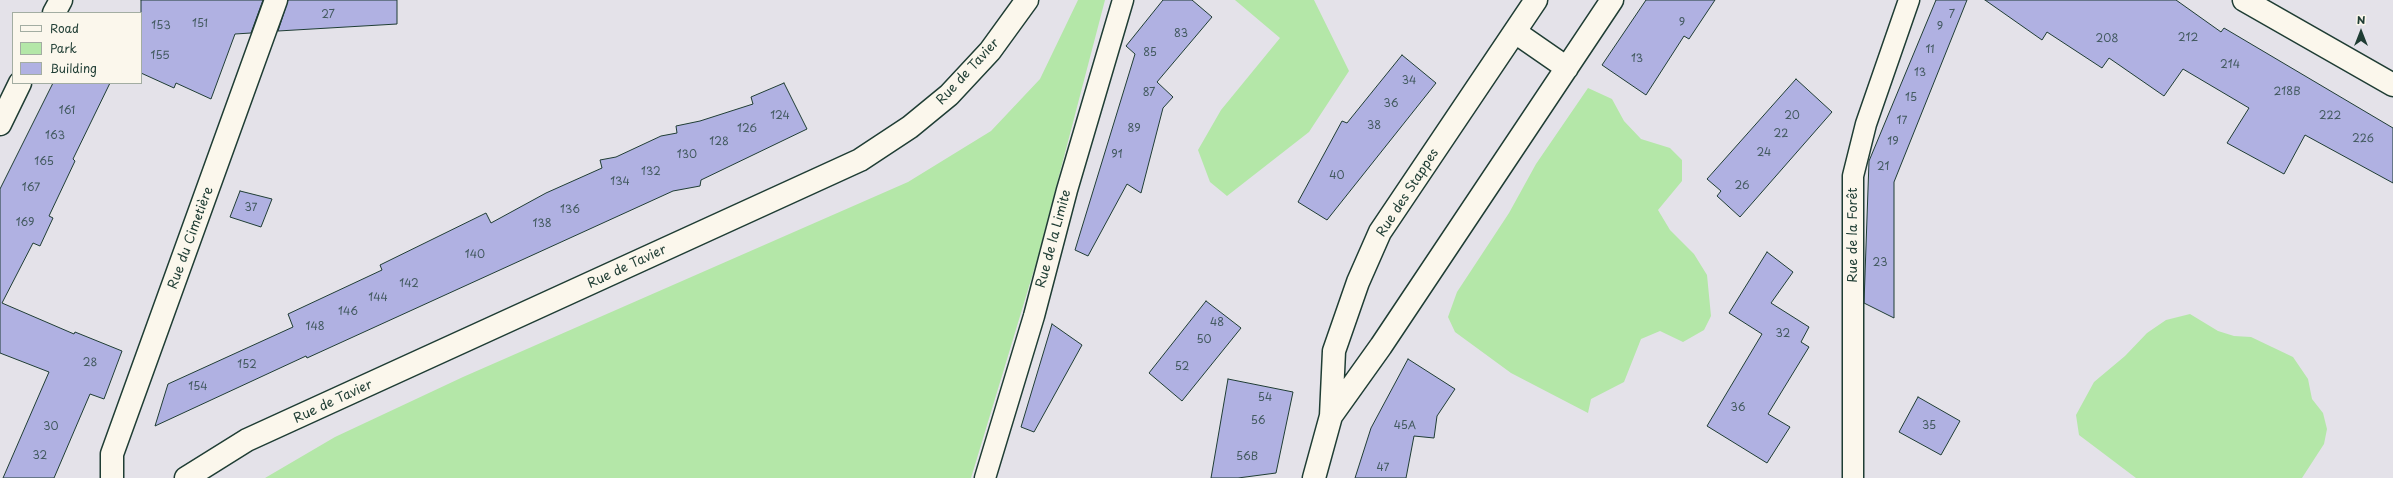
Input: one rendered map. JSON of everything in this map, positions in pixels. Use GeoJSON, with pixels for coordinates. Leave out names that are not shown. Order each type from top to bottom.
{"type":"FeatureCollection","features":[{"type":"Feature","properties":{"kind":"street"},"geometry":{"type":"LineString","coordinates":[[54,12],[60,0]]}},
{"type":"Feature","properties":{"kind":"street","name":"Rue du Cimetière"},"geometry":{"type":"LineString","coordinates":[[112,478],[112,454],[276,0]]}},
{"type":"Feature","properties":{"kind":"street","name":"Rue de Tavier"},"geometry":{"type":"LineString","coordinates":[[186,478],[247,440],[860,160],[910,128],[949,95],[990,51],[1027,0]]}},
{"type":"Feature","properties":{"kind":"street","name":"Rue des Stappes"},"geometry":{"type":"LineString","coordinates":[[1314,478],[1331,416],[1334,351],[1358,282],[1380,232],[1536,0]]}},
{"type":"Feature","properties":{"kind":"street","name":"Rue des Stappes"},"geometry":{"type":"LineString","coordinates":[[1331,416],[1382,346],[1612,0]]}},
{"type":"Feature","properties":{"kind":"street"},"geometry":{"type":"LineString","coordinates":[[2244,0],[2393,85]]}},
{"type":"Feature","properties":{"kind":"street"},"geometry":{"type":"LineString","coordinates":[[1515,32],[1567,68]]}},
{"type":"Feature","properties":{"kind":"street"},"geometry":{"type":"LineString","coordinates":[[0,124],[20,84]]}},
{"type":"Feature","properties":{"kind":"lane","name":"Rue de la Limite"},"geometry":{"type":"LineString","coordinates":[[985,478],[1034,316],[1067,190],[1123,0]]}},
{"type":"Feature","properties":{"kind":"lane","name":"Rue de la Forêt"},"geometry":{"type":"LineString","coordinates":[[1853,478],[1853,176],[1866,124],[1909,0]]}},
{"type":"Feature","properties":{"kind":"green space"},"geometry":{"type":"Polygon","coordinates":[[[1078,0],[1105,0],[1037,260],[971,478],[265,478],[335,437],[463,377],[908,182],[991,131],[1040,79],[1078,0]]]}},
{"type":"Feature","properties":{"kind":"green space"},"geometry":{"type":"Polygon","coordinates":[[[1235,0],[1314,0],[1349,71],[1309,132],[1227,196],[1210,182],[1198,150],[1221,110],[1280,38],[1235,0]]]}},
{"type":"Feature","properties":{"kind":"green space"},"geometry":{"type":"Polygon","coordinates":[[[1588,88],[1612,99],[1624,121],[1641,139],[1670,148],[1682,160],[1682,181],[1658,210],[1670,230],[1694,254],[1707,275],[1711,316],[1704,330],[1683,342],[1660,331],[1641,339],[1624,382],[1591,399],[1588,413],[1511,373],[1455,332],[1448,317],[1457,292],[1509,213],[1536,164],[1588,88]]]}},
{"type":"Feature","properties":{"kind":"green space"},"geometry":{"type":"Polygon","coordinates":[[[2190,314],[2218,331],[2234,336],[2251,337],[2293,357],[2308,379],[2312,399],[2323,413],[2327,429],[2324,444],[2302,478],[2136,478],[2079,435],[2076,415],[2094,382],[2125,356],[2147,333],[2166,320],[2190,314]]]}},
{"type":"Feature","properties":{"kind":"building"},"geometry":{"type":"Polygon","coordinates":[[[141,0],[263,0],[251,33],[235,34],[211,99],[176,83],[174,88],[142,73],[141,0]]]}},
{"type":"Feature","properties":{"kind":"building"},"geometry":{"type":"Polygon","coordinates":[[[288,0],[397,0],[397,24],[278,31],[288,0]]]}},
{"type":"Feature","properties":{"kind":"building"},"geometry":{"type":"Polygon","coordinates":[[[1163,0],[1192,0],[1212,17],[1157,82],[1173,97],[1163,108],[1141,193],[1127,184],[1088,256],[1075,250],[1135,54],[1126,46],[1163,0]]]}},
{"type":"Feature","properties":{"kind":"building"},"geometry":{"type":"Polygon","coordinates":[[[1646,0],[1715,0],[1689,39],[1684,36],[1646,95],[1602,65],[1646,0]]]}},
{"type":"Feature","properties":{"kind":"building"},"geometry":{"type":"Polygon","coordinates":[[[1936,0],[1967,0],[1894,182],[1894,318],[1864,303],[1869,161],[1936,0]]]}},
{"type":"Feature","properties":{"kind":"building"},"geometry":{"type":"Polygon","coordinates":[[[1985,0],[2176,0],[2221,32],[2224,28],[2393,128],[2393,183],[2305,135],[2284,174],[2227,143],[2249,108],[2183,69],[2164,96],[2109,58],[2102,68],[2047,32],[2042,40],[1985,0]]]}},
{"type":"Feature","properties":{"kind":"building"},"geometry":{"type":"Polygon","coordinates":[[[1402,55],[1436,83],[1327,220],[1298,202],[1342,121],[1347,123],[1402,55]]]}},
{"type":"Feature","properties":{"kind":"building"},"geometry":{"type":"Polygon","coordinates":[[[1796,79],[1832,112],[1740,217],[1717,196],[1721,191],[1707,179],[1796,79]]]}},
{"type":"Feature","properties":{"kind":"building"},"geometry":{"type":"Polygon","coordinates":[[[784,83],[807,129],[701,180],[700,186],[673,191],[307,358],[306,356],[155,426],[168,384],[293,327],[288,314],[382,270],[380,265],[486,213],[491,223],[546,193],[602,168],[600,160],[616,157],[661,136],[677,133],[676,126],[700,121],[753,104],[751,97],[784,83]]]}},
{"type":"Feature","properties":{"kind":"building"},"geometry":{"type":"Polygon","coordinates":[[[52,84],[110,84],[73,159],[75,161],[49,216],[53,218],[40,246],[33,243],[2,303],[74,334],[75,332],[122,351],[104,399],[90,394],[54,478],[3,478],[49,372],[0,353],[0,189],[52,84]]]}},
{"type":"Feature","properties":{"kind":"building"},"geometry":{"type":"Polygon","coordinates":[[[240,191],[272,199],[261,227],[230,217],[240,191]]]}},
{"type":"Feature","properties":{"kind":"building"},"geometry":{"type":"Polygon","coordinates":[[[1767,252],[1793,272],[1771,303],[1809,327],[1801,342],[1809,347],[1768,414],[1790,427],[1767,463],[1707,426],[1762,334],[1729,313],[1767,252]]]}},
{"type":"Feature","properties":{"kind":"building"},"geometry":{"type":"Polygon","coordinates":[[[1206,301],[1241,328],[1182,401],[1149,373],[1206,301]]]}},
{"type":"Feature","properties":{"kind":"building"},"geometry":{"type":"Polygon","coordinates":[[[1052,324],[1082,345],[1034,432],[1021,427],[1052,324]]]}},
{"type":"Feature","properties":{"kind":"building"},"geometry":{"type":"Polygon","coordinates":[[[1408,359],[1455,389],[1437,416],[1434,438],[1414,436],[1406,478],[1355,478],[1371,428],[1408,359]]]}},
{"type":"Feature","properties":{"kind":"building"},"geometry":{"type":"Polygon","coordinates":[[[1228,379],[1293,392],[1276,473],[1238,478],[1211,478],[1228,379]]]}},
{"type":"Feature","properties":{"kind":"building"},"geometry":{"type":"Polygon","coordinates":[[[1918,397],[1960,421],[1941,455],[1899,432],[1918,397]]]}}]}
